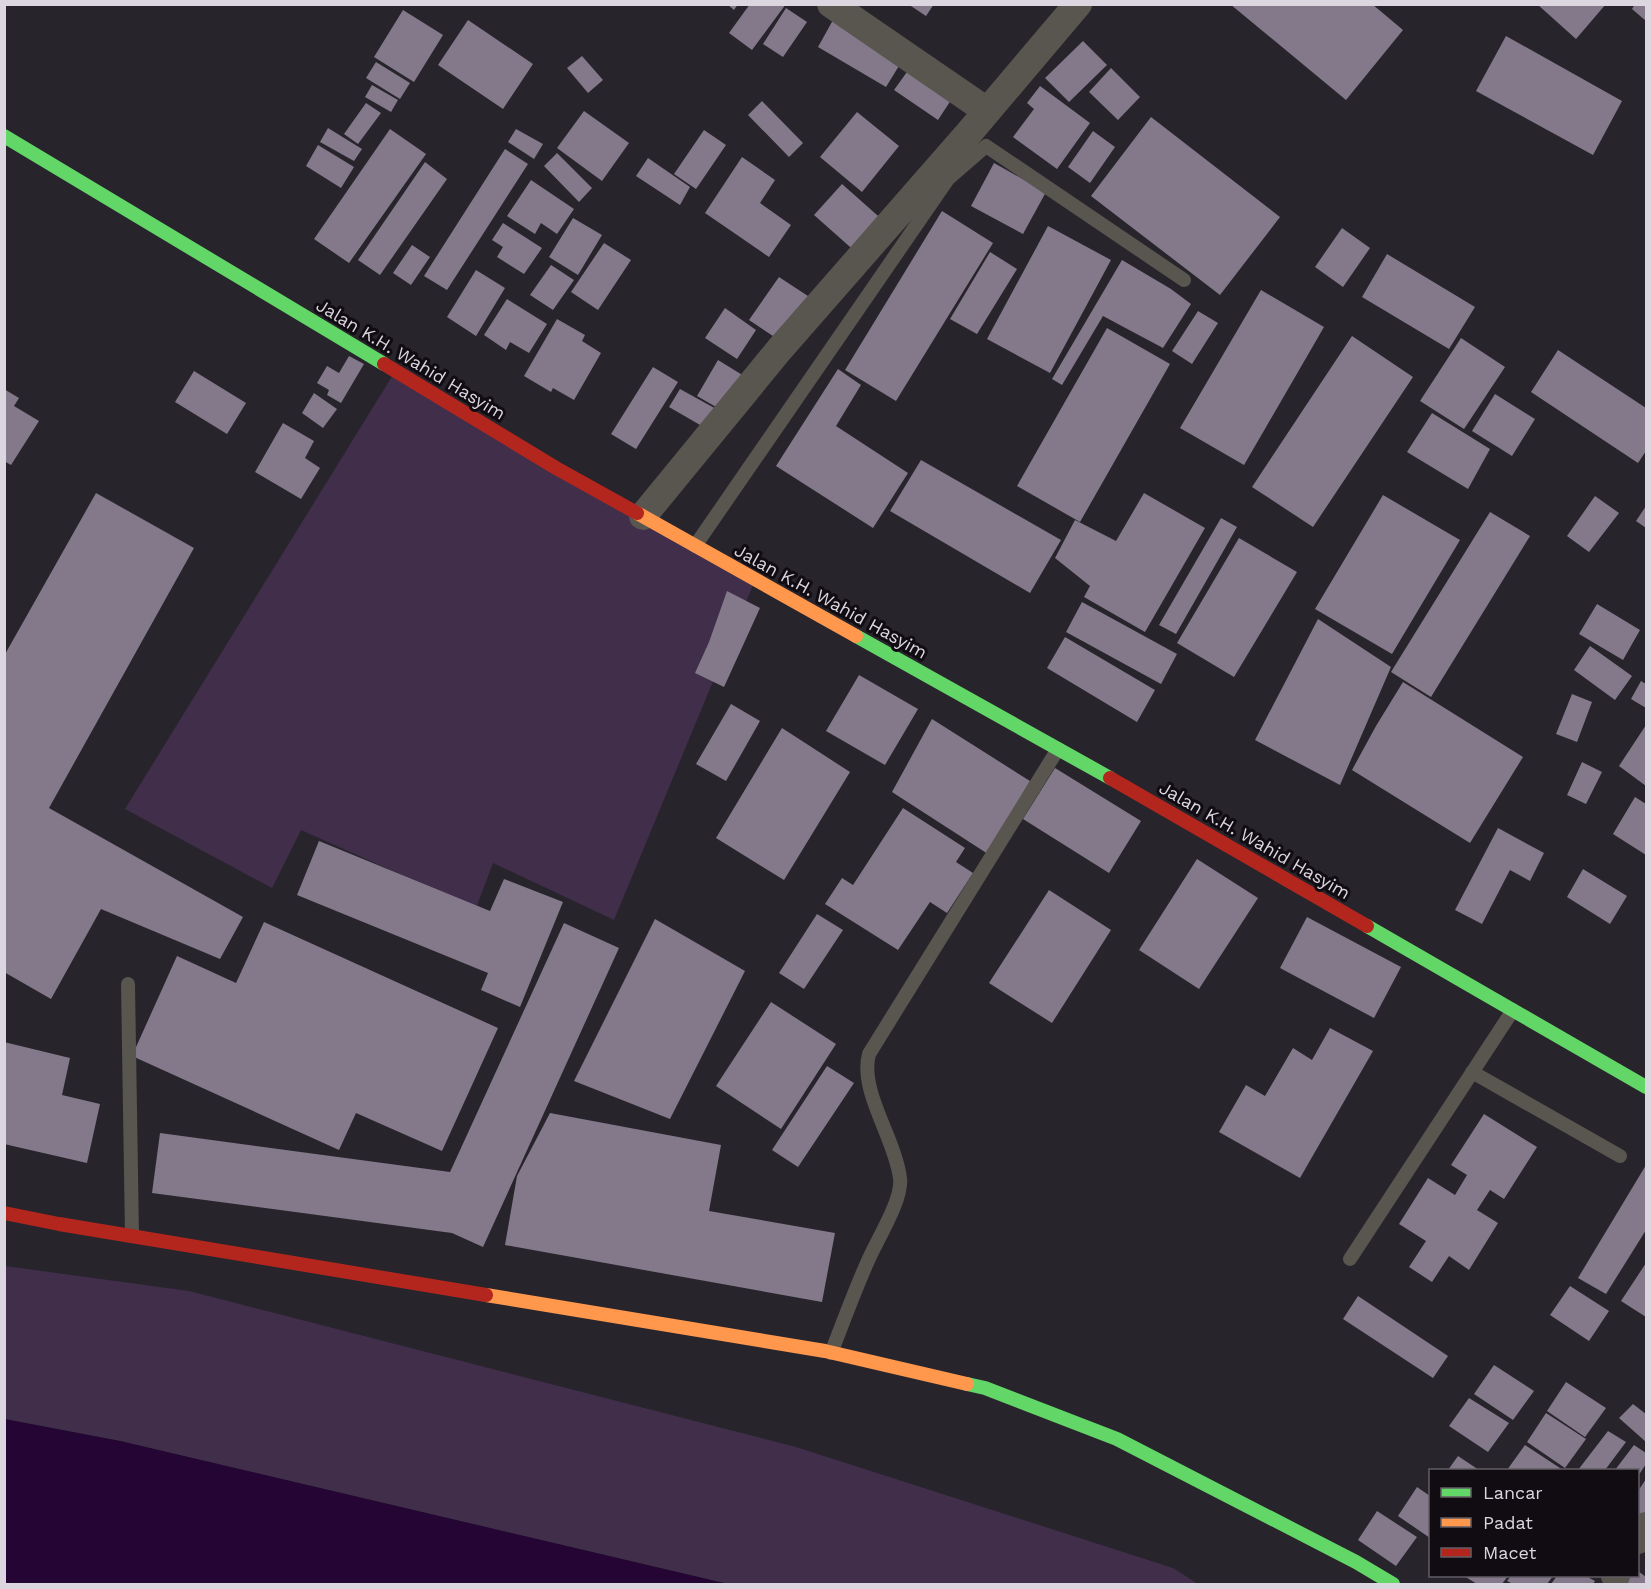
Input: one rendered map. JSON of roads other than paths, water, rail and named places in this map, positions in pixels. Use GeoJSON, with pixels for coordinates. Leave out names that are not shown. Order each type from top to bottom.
{"type":"FeatureCollection","features":[{"type":"Feature","properties":{"kind":"main road","name":"Jalan K.H. Wahid Hasyim"},"geometry":{"type":"LineString","coordinates":[[4,136],[556,468],[1058,748],[1646,1085]]}},
{"type":"Feature","properties":{"kind":"main road"},"geometry":{"type":"LineString","coordinates":[[4,1213],[831,1353],[985,1388],[1117,1439],[1356,1562],[1393,1584]]}},
{"type":"Feature","properties":{"kind":"street"},"geometry":{"type":"LineString","coordinates":[[831,4],[987,111]]}},
{"type":"Feature","properties":{"kind":"street"},"geometry":{"type":"LineString","coordinates":[[643,516],[779,350],[1078,4]]}},
{"type":"Feature","properties":{"kind":"lane"},"geometry":{"type":"LineString","coordinates":[[695,546],[948,179],[986,146],[1184,280]]}},
{"type":"Feature","properties":{"kind":"lane"},"geometry":{"type":"LineString","coordinates":[[831,1353],[867,1262],[892,1212],[901,1180],[894,1151],[867,1082],[866,1066],[869,1054],[1058,748]]}},
{"type":"Feature","properties":{"kind":"lane"},"geometry":{"type":"LineString","coordinates":[[128,984],[132,1236]]}},
{"type":"Feature","properties":{"kind":"lane"},"geometry":{"type":"LineString","coordinates":[[1350,1259],[1513,1010]]}},
{"type":"Feature","properties":{"kind":"lane"},"geometry":{"type":"LineString","coordinates":[[1472,1072],[1620,1156]]}}]}
